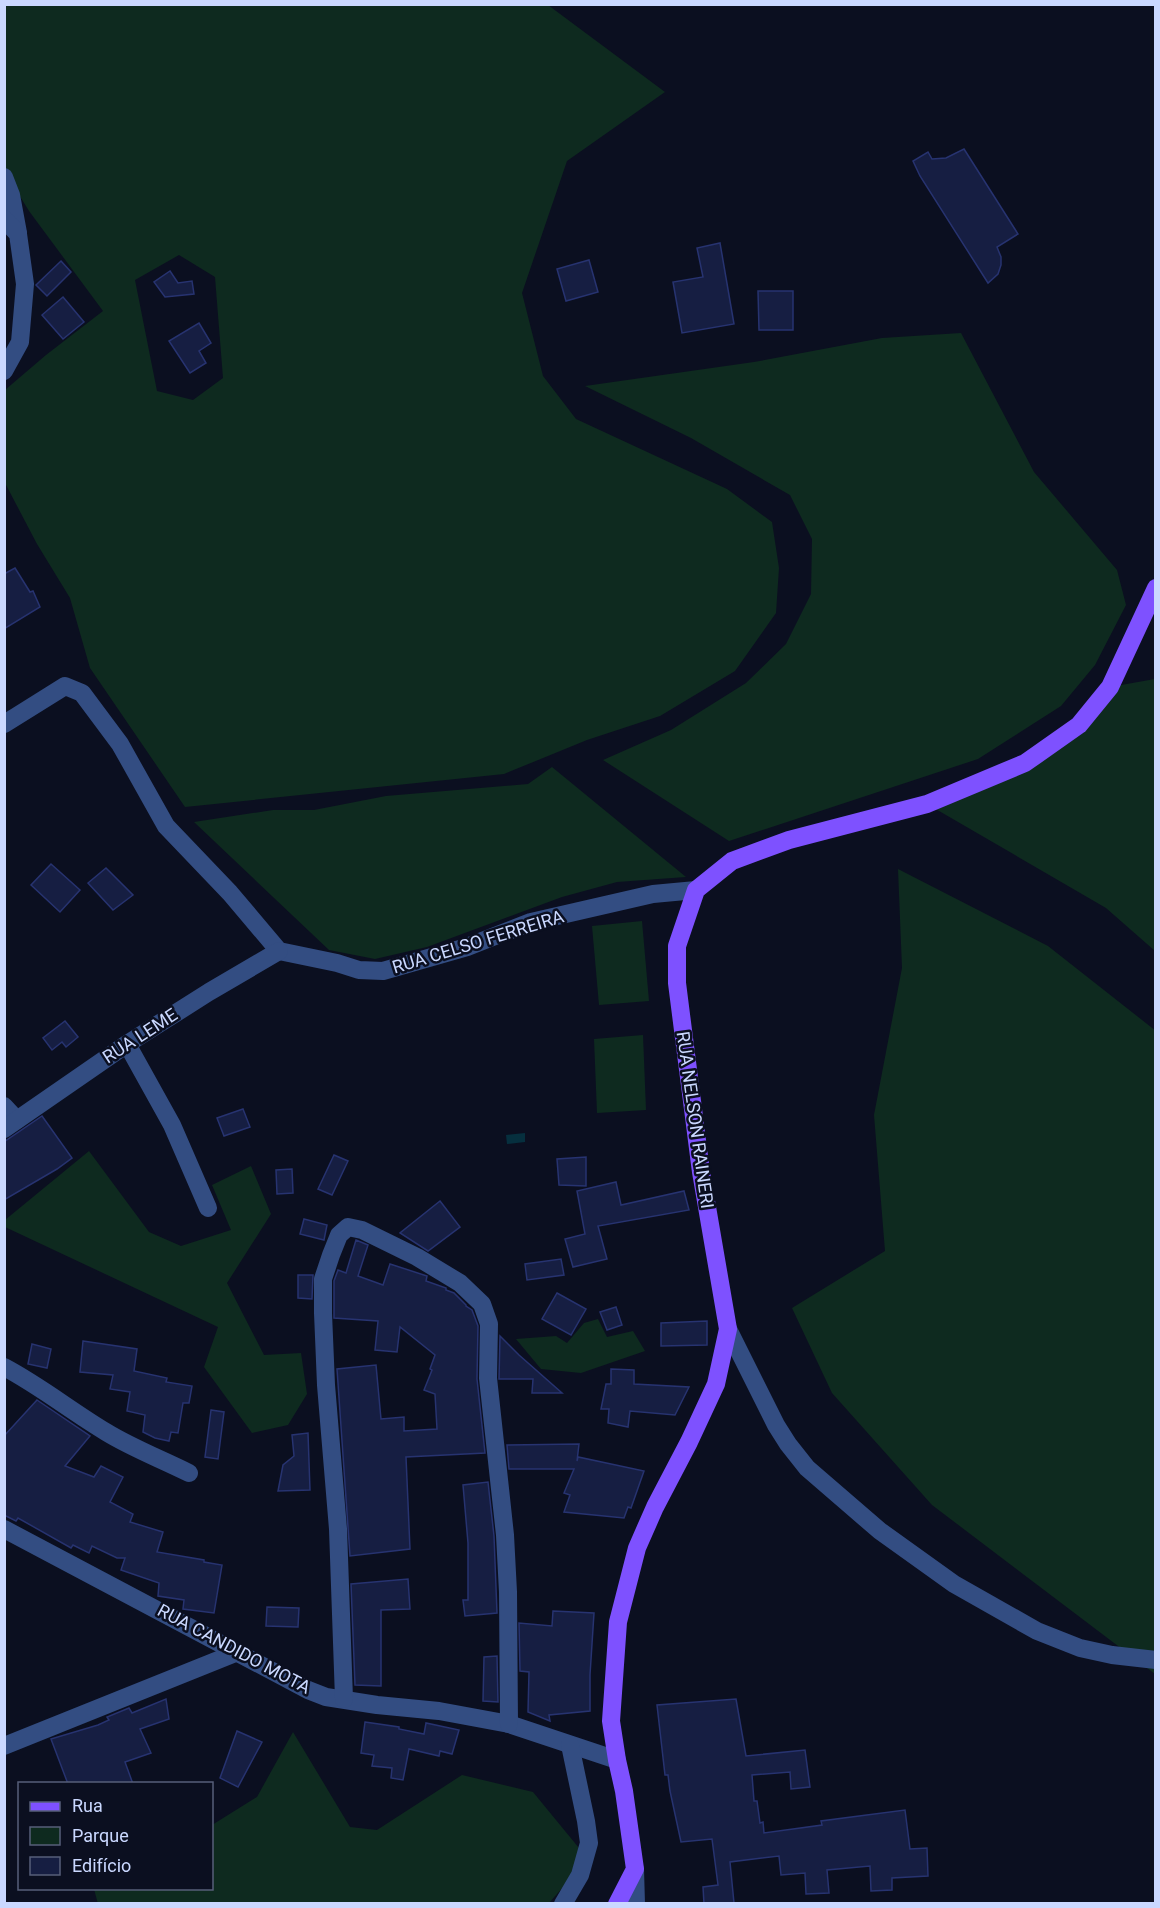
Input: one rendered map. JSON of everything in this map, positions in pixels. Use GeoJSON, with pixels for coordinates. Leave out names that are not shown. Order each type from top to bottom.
{"type":"FeatureCollection","features":[{"type":"Feature","properties":{"kind":"main road"},"geometry":{"type":"LineString","coordinates":[[696,890],[732,861],[789,840],[927,804],[1025,763],[1079,725],[1110,687],[1155,588]]}},
{"type":"Feature","properties":{"kind":"main road","name":"RUA NELSON RAINERI"},"geometry":{"type":"LineString","coordinates":[[635,1869],[611,1721],[618,1622],[638,1548],[655,1507],[716,1384],[728,1329],[700,1161],[676,983],[677,946],[696,890]]}},
{"type":"Feature","properties":{"kind":"main road"},"geometry":{"type":"LineString","coordinates":[[618,1904],[635,1869]]}},
{"type":"Feature","properties":{"kind":"street"},"geometry":{"type":"LineString","coordinates":[[4,177],[11,195],[25,284],[20,342],[4,371]]}},
{"type":"Feature","properties":{"kind":"street"},"geometry":{"type":"LineString","coordinates":[[4,219],[18,234]]}},
{"type":"Feature","properties":{"kind":"street"},"geometry":{"type":"LineString","coordinates":[[4,724],[65,686],[82,693],[120,744],[166,825],[230,892],[279,951]]}},
{"type":"Feature","properties":{"kind":"street","name":"RUA CELSO FERREIRA"},"geometry":{"type":"LineString","coordinates":[[279,951],[359,970],[383,971],[466,947],[531,922],[653,894],[696,890]]}},
{"type":"Feature","properties":{"kind":"street","name":"RUA LEME"},"geometry":{"type":"LineString","coordinates":[[11,1124],[127,1044],[279,951]]}},
{"type":"Feature","properties":{"kind":"street"},"geometry":{"type":"LineString","coordinates":[[127,1044],[172,1125],[208,1208]]}},
{"type":"Feature","properties":{"kind":"street"},"geometry":{"type":"LineString","coordinates":[[4,1106],[11,1124]]}},
{"type":"Feature","properties":{"kind":"street"},"geometry":{"type":"LineString","coordinates":[[344,1699],[338,1529],[326,1385],[323,1279],[339,1235],[348,1227],[362,1230],[408,1253],[460,1283],[482,1304],[489,1324],[488,1378],[503,1514],[508,1592],[509,1724]]}},
{"type":"Feature","properties":{"kind":"street"},"geometry":{"type":"LineString","coordinates":[[728,1329],[776,1425],[788,1444],[807,1468],[880,1531],[954,1584],[1036,1631],[1080,1648],[1112,1656],[1155,1660]]}},
{"type":"Feature","properties":{"kind":"street"},"geometry":{"type":"LineString","coordinates":[[4,1367],[23,1377],[108,1434],[189,1473]]}},
{"type":"Feature","properties":{"kind":"street","name":"RUA CANDIDO MOTA"},"geometry":{"type":"LineString","coordinates":[[4,1529],[308,1690],[326,1697],[439,1711],[509,1724],[617,1760]]}},
{"type":"Feature","properties":{"kind":"street"},"geometry":{"type":"LineString","coordinates":[[4,1746],[238,1652]]}},
{"type":"Feature","properties":{"kind":"street"},"geometry":{"type":"LineString","coordinates":[[563,1904],[580,1875],[589,1843],[570,1745]]}},
{"type":"Feature","properties":{"kind":"street"},"geometry":{"type":"LineString","coordinates":[[635,1869],[636,1904]]}},
{"type":"Feature","properties":{"kind":"green space"},"geometry":{"type":"Polygon","coordinates":[[[4,5],[548,5],[665,92],[567,161],[522,293],[543,376],[576,419],[727,489],[772,522],[779,568],[776,613],[735,671],[660,716],[587,740],[504,774],[185,807],[90,668],[70,598],[37,544],[5,483],[5,390],[103,311],[29,211],[5,172],[4,5]],[[179,255],[135,280],[157,391],[193,400],[223,378],[215,277],[179,255]]]}},
{"type":"Feature","properties":{"kind":"green space"},"geometry":{"type":"Polygon","coordinates":[[[961,333],[1034,472],[1117,570],[1126,605],[1095,665],[1061,706],[978,759],[729,841],[603,760],[671,730],[746,683],[786,644],[811,594],[812,539],[790,495],[691,438],[585,386],[754,362],[882,338],[961,333]]]}},
{"type":"Feature","properties":{"kind":"green space"},"geometry":{"type":"Polygon","coordinates":[[[1155,679],[1155,951],[1106,908],[927,804],[1025,763],[1110,687],[1155,679]]]}},
{"type":"Feature","properties":{"kind":"green space"},"geometry":{"type":"Polygon","coordinates":[[[552,767],[686,877],[617,882],[562,897],[427,947],[375,959],[329,950],[194,822],[273,810],[314,810],[386,796],[528,784],[552,767]]]}},
{"type":"Feature","properties":{"kind":"green space"},"geometry":{"type":"Polygon","coordinates":[[[898,869],[1048,946],[1156,1031],[1155,1674],[932,1505],[832,1393],[792,1308],[885,1251],[874,1115],[902,968],[898,869]]]}},
{"type":"Feature","properties":{"kind":"green space"},"geometry":{"type":"Polygon","coordinates":[[[642,921],[649,1001],[599,1005],[592,926],[642,921]]]}},
{"type":"Feature","properties":{"kind":"green space"},"geometry":{"type":"Polygon","coordinates":[[[643,1035],[646,1110],[597,1113],[594,1039],[643,1035]]]}},
{"type":"Feature","properties":{"kind":"green space"},"geometry":{"type":"Polygon","coordinates":[[[89,1151],[149,1232],[181,1246],[231,1230],[212,1185],[251,1166],[271,1214],[227,1283],[264,1355],[301,1353],[307,1394],[288,1425],[252,1433],[204,1367],[218,1327],[5,1227],[5,1220],[89,1151]]]}},
{"type":"Feature","properties":{"kind":"green space"},"geometry":{"type":"Polygon","coordinates":[[[598,1319],[607,1337],[633,1331],[645,1351],[581,1373],[541,1369],[516,1339],[556,1336],[567,1343],[584,1323],[598,1319]]]}},
{"type":"Feature","properties":{"kind":"green space"},"geometry":{"type":"Polygon","coordinates":[[[293,1732],[350,1827],[377,1830],[462,1775],[533,1792],[588,1859],[549,1903],[98,1904],[94,1890],[213,1890],[213,1824],[257,1797],[293,1732]]]}},
{"type":"Feature","properties":{"kind":"water"},"geometry":{"type":"Polygon","coordinates":[[[525,1133],[525,1142],[507,1144],[506,1135],[525,1133]]]}},
{"type":"Feature","properties":{"kind":"building"},"geometry":{"type":"Polygon","coordinates":[[[964,149],[1018,234],[997,247],[1001,265],[998,274],[988,283],[920,176],[913,161],[928,152],[932,159],[946,158],[964,149]]]}},
{"type":"Feature","properties":{"kind":"building"},"geometry":{"type":"Polygon","coordinates":[[[720,243],[734,324],[682,333],[673,282],[703,277],[697,248],[720,243]]]}},
{"type":"Feature","properties":{"kind":"building"},"geometry":{"type":"Polygon","coordinates":[[[589,260],[598,292],[566,301],[557,269],[589,260]]]}},
{"type":"Feature","properties":{"kind":"building"},"geometry":{"type":"Polygon","coordinates":[[[61,261],[71,272],[47,296],[36,285],[61,261]]]}},
{"type":"Feature","properties":{"kind":"building"},"geometry":{"type":"Polygon","coordinates":[[[170,271],[178,283],[192,281],[194,294],[165,297],[154,282],[170,271]]]}},
{"type":"Feature","properties":{"kind":"building"},"geometry":{"type":"Polygon","coordinates":[[[758,291],[793,291],[793,330],[759,330],[758,291]]]}},
{"type":"Feature","properties":{"kind":"building"},"geometry":{"type":"Polygon","coordinates":[[[63,297],[84,322],[63,339],[42,315],[63,297]]]}},
{"type":"Feature","properties":{"kind":"building"},"geometry":{"type":"Polygon","coordinates":[[[199,323],[211,343],[199,351],[206,363],[190,373],[169,341],[199,323]]]}},
{"type":"Feature","properties":{"kind":"building"},"geometry":{"type":"Polygon","coordinates":[[[15,568],[30,592],[33,591],[40,607],[4,629],[4,574],[15,568]]]}},
{"type":"Feature","properties":{"kind":"building"},"geometry":{"type":"Polygon","coordinates":[[[51,864],[80,890],[60,912],[31,885],[51,864]]]}},
{"type":"Feature","properties":{"kind":"building"},"geometry":{"type":"Polygon","coordinates":[[[106,868],[133,895],[113,910],[88,883],[106,868]]]}},
{"type":"Feature","properties":{"kind":"building"},"geometry":{"type":"Polygon","coordinates":[[[65,1021],[78,1037],[66,1047],[62,1042],[52,1050],[43,1038],[65,1021]]]}},
{"type":"Feature","properties":{"kind":"building"},"geometry":{"type":"Polygon","coordinates":[[[243,1109],[250,1127],[224,1136],[217,1118],[243,1109]]]}},
{"type":"Feature","properties":{"kind":"building"},"geometry":{"type":"Polygon","coordinates":[[[42,1116],[72,1158],[4,1200],[4,1142],[42,1116]]]}},
{"type":"Feature","properties":{"kind":"building"},"geometry":{"type":"Polygon","coordinates":[[[334,1155],[348,1161],[332,1195],[318,1189],[334,1155]]]}},
{"type":"Feature","properties":{"kind":"building"},"geometry":{"type":"Polygon","coordinates":[[[586,1157],[586,1186],[559,1185],[557,1159],[586,1157]]]}},
{"type":"Feature","properties":{"kind":"building"},"geometry":{"type":"Polygon","coordinates":[[[292,1169],[293,1193],[277,1194],[276,1170],[292,1169]]]}},
{"type":"Feature","properties":{"kind":"building"},"geometry":{"type":"Polygon","coordinates":[[[616,1182],[621,1205],[684,1191],[689,1210],[598,1226],[607,1259],[573,1267],[565,1239],[585,1234],[577,1191],[616,1182]]]}},
{"type":"Feature","properties":{"kind":"building"},"geometry":{"type":"Polygon","coordinates":[[[440,1201],[460,1227],[428,1251],[400,1233],[440,1201]]]}},
{"type":"Feature","properties":{"kind":"building"},"geometry":{"type":"Polygon","coordinates":[[[304,1219],[327,1225],[324,1240],[300,1234],[304,1219]]]}},
{"type":"Feature","properties":{"kind":"building"},"geometry":{"type":"Polygon","coordinates":[[[356,1240],[368,1245],[358,1276],[383,1285],[390,1264],[427,1276],[426,1281],[454,1293],[472,1310],[478,1326],[477,1379],[485,1453],[406,1457],[410,1549],[350,1556],[337,1369],[376,1365],[381,1419],[404,1417],[404,1431],[437,1429],[435,1394],[424,1390],[435,1355],[400,1327],[397,1352],[375,1350],[378,1321],[334,1318],[334,1281],[338,1270],[346,1273],[356,1240]]]}},
{"type":"Feature","properties":{"kind":"building"},"geometry":{"type":"Polygon","coordinates":[[[561,1259],[564,1275],[527,1280],[525,1264],[561,1259]]]}},
{"type":"Feature","properties":{"kind":"building"},"geometry":{"type":"Polygon","coordinates":[[[298,1275],[313,1275],[312,1299],[298,1298],[298,1275]]]}},
{"type":"Feature","properties":{"kind":"building"},"geometry":{"type":"Polygon","coordinates":[[[557,1293],[586,1309],[571,1335],[542,1319],[557,1293]]]}},
{"type":"Feature","properties":{"kind":"building"},"geometry":{"type":"Polygon","coordinates":[[[616,1307],[622,1325],[607,1330],[600,1312],[616,1307]]]}},
{"type":"Feature","properties":{"kind":"building"},"geometry":{"type":"Polygon","coordinates":[[[707,1321],[707,1345],[661,1346],[661,1323],[707,1321]]]}},
{"type":"Feature","properties":{"kind":"building"},"geometry":{"type":"Polygon","coordinates":[[[500,1336],[562,1393],[532,1393],[533,1379],[499,1379],[500,1336]]]}},
{"type":"Feature","properties":{"kind":"building"},"geometry":{"type":"Polygon","coordinates":[[[83,1341],[137,1349],[134,1371],[167,1378],[166,1382],[192,1386],[189,1403],[183,1403],[178,1433],[171,1432],[169,1441],[143,1432],[145,1415],[127,1411],[130,1392],[110,1389],[113,1375],[80,1372],[83,1341]]]}},
{"type":"Feature","properties":{"kind":"building"},"geometry":{"type":"Polygon","coordinates":[[[32,1344],[51,1349],[47,1368],[28,1364],[32,1344]]]}},
{"type":"Feature","properties":{"kind":"building"},"geometry":{"type":"Polygon","coordinates":[[[611,1369],[634,1370],[634,1384],[689,1387],[675,1415],[630,1411],[628,1427],[608,1423],[609,1409],[601,1409],[606,1384],[611,1384],[611,1369]]]}},
{"type":"Feature","properties":{"kind":"building"},"geometry":{"type":"Polygon","coordinates":[[[37,1400],[90,1436],[65,1466],[94,1477],[101,1466],[123,1477],[110,1502],[133,1514],[130,1522],[163,1532],[157,1552],[222,1565],[214,1613],[183,1609],[184,1600],[158,1596],[159,1583],[121,1570],[125,1558],[117,1558],[92,1546],[89,1553],[73,1545],[71,1548],[18,1518],[16,1521],[4,1515],[4,1436],[37,1400]]]}},
{"type":"Feature","properties":{"kind":"building"},"geometry":{"type":"Polygon","coordinates":[[[211,1410],[224,1412],[218,1459],[205,1457],[211,1410]]]}},
{"type":"Feature","properties":{"kind":"building"},"geometry":{"type":"Polygon","coordinates":[[[308,1433],[310,1490],[278,1491],[283,1465],[294,1456],[292,1435],[308,1433]]]}},
{"type":"Feature","properties":{"kind":"building"},"geometry":{"type":"Polygon","coordinates":[[[579,1444],[577,1461],[578,1457],[644,1471],[631,1508],[628,1507],[624,1518],[564,1512],[570,1495],[564,1493],[574,1469],[509,1469],[507,1445],[579,1444]]]}},
{"type":"Feature","properties":{"kind":"building"},"geometry":{"type":"Polygon","coordinates":[[[488,1482],[494,1536],[497,1613],[465,1616],[463,1600],[468,1600],[468,1543],[463,1485],[488,1482]]]}},
{"type":"Feature","properties":{"kind":"building"},"geometry":{"type":"Polygon","coordinates":[[[408,1579],[410,1609],[381,1610],[381,1686],[355,1685],[351,1584],[408,1579]]]}},
{"type":"Feature","properties":{"kind":"building"},"geometry":{"type":"Polygon","coordinates":[[[267,1607],[299,1608],[298,1627],[266,1626],[267,1607]]]}},
{"type":"Feature","properties":{"kind":"building"},"geometry":{"type":"Polygon","coordinates":[[[553,1611],[594,1613],[590,1711],[549,1715],[550,1721],[528,1712],[529,1672],[520,1671],[519,1623],[552,1626],[553,1611]]]}},
{"type":"Feature","properties":{"kind":"building"},"geometry":{"type":"Polygon","coordinates":[[[497,1656],[498,1702],[483,1701],[484,1657],[497,1656]]]}},
{"type":"Feature","properties":{"kind":"building"},"geometry":{"type":"Polygon","coordinates":[[[166,1699],[169,1719],[140,1729],[151,1753],[125,1762],[132,1782],[67,1782],[51,1739],[98,1725],[109,1720],[107,1717],[129,1708],[132,1713],[166,1699]]]}},
{"type":"Feature","properties":{"kind":"building"},"geometry":{"type":"Polygon","coordinates":[[[736,1699],[746,1756],[805,1750],[810,1787],[791,1789],[790,1772],[752,1775],[754,1801],[757,1801],[764,1833],[822,1825],[821,1821],[905,1810],[910,1849],[927,1848],[928,1876],[892,1878],[892,1890],[871,1891],[870,1866],[827,1870],[829,1893],[806,1894],[805,1873],[781,1875],[779,1856],[730,1862],[734,1903],[704,1904],[703,1887],[718,1885],[712,1839],[681,1842],[668,1775],[665,1775],[657,1705],[736,1699]]]}},
{"type":"Feature","properties":{"kind":"building"},"geometry":{"type":"Polygon","coordinates":[[[365,1722],[399,1727],[399,1729],[424,1734],[426,1723],[459,1730],[452,1754],[440,1751],[439,1756],[409,1749],[403,1780],[391,1778],[392,1768],[372,1766],[374,1755],[361,1753],[365,1722]]]}},
{"type":"Feature","properties":{"kind":"building"},"geometry":{"type":"Polygon","coordinates":[[[237,1731],[262,1742],[238,1787],[220,1778],[237,1731]]]}}]}
